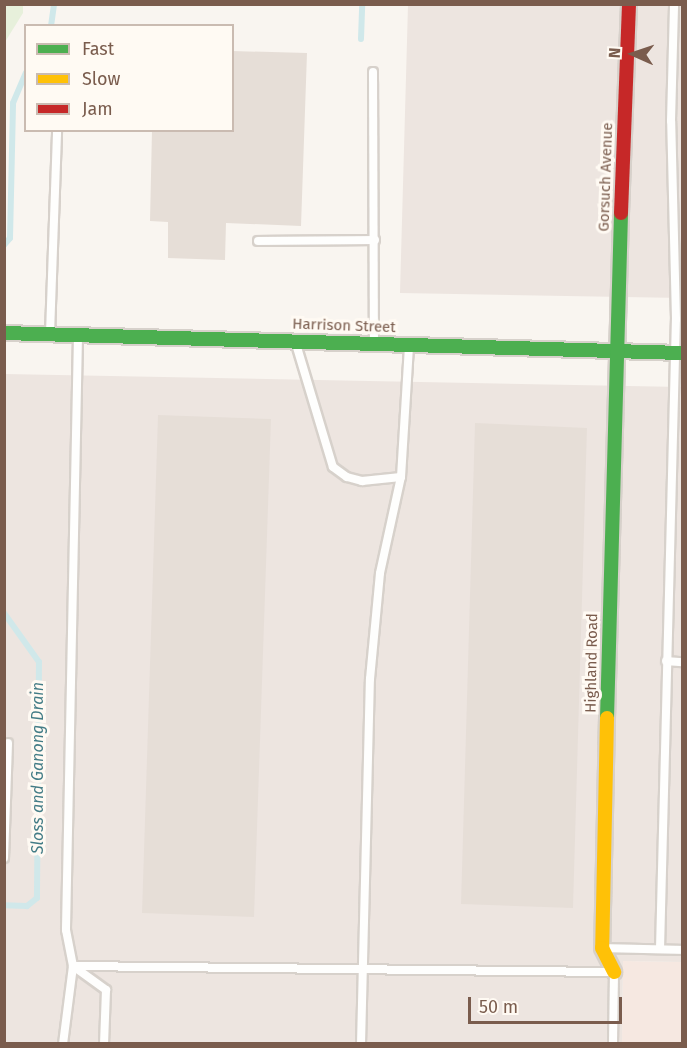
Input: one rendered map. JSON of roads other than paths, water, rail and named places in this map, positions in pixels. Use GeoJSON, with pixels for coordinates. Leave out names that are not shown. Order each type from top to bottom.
{"type":"FeatureCollection","features":[{"type":"Feature","properties":{"kind":"street","name":"Gorsuch Avenue"},"geometry":{"type":"LineString","coordinates":[[615,351],[629,4]]}},
{"type":"Feature","properties":{"kind":"street","name":"Harrison Street"},"geometry":{"type":"LineString","coordinates":[[4,333],[679,353]]}},
{"type":"Feature","properties":{"kind":"street","name":"Highland Road"},"geometry":{"type":"LineString","coordinates":[[614,972],[602,948],[615,351]]}},
{"type":"Feature","properties":{"kind":"lane"},"geometry":{"type":"LineString","coordinates":[[660,949],[666,661],[679,353],[671,121],[674,4]]}},
{"type":"Feature","properties":{"kind":"lane"},"geometry":{"type":"LineString","coordinates":[[373,72],[374,343]]}},
{"type":"Feature","properties":{"kind":"lane"},"geometry":{"type":"LineString","coordinates":[[50,334],[57,132]]}},
{"type":"Feature","properties":{"kind":"lane"},"geometry":{"type":"LineString","coordinates":[[258,241],[375,240]]}},
{"type":"Feature","properties":{"kind":"lane"},"geometry":{"type":"LineString","coordinates":[[63,1044],[73,966],[66,930],[78,335]]}},
{"type":"Feature","properties":{"kind":"lane"},"geometry":{"type":"LineString","coordinates":[[295,341],[333,467],[347,477],[362,481],[401,477]]}},
{"type":"Feature","properties":{"kind":"lane"},"geometry":{"type":"LineString","coordinates":[[361,1044],[370,679],[380,573],[401,477],[409,344]]}},
{"type":"Feature","properties":{"kind":"lane"},"geometry":{"type":"LineString","coordinates":[[666,661],[682,662]]}},
{"type":"Feature","properties":{"kind":"lane"},"geometry":{"type":"LineString","coordinates":[[4,858],[8,743]]}},
{"type":"Feature","properties":{"kind":"lane"},"geometry":{"type":"LineString","coordinates":[[602,948],[682,950]]}},
{"type":"Feature","properties":{"kind":"lane"},"geometry":{"type":"LineString","coordinates":[[73,966],[363,972],[614,972],[612,1044]]}},
{"type":"Feature","properties":{"kind":"lane"},"geometry":{"type":"LineString","coordinates":[[73,966],[106,990],[104,1044]]}},
{"type":"Feature","properties":{"kind":"waterway","name":"Sloss and Ganong Drain"},"geometry":{"type":"LineString","coordinates":[[51,24],[54,4]]}},
{"type":"Feature","properties":{"kind":"waterway"},"geometry":{"type":"LineString","coordinates":[[361,39],[362,4]]}},
{"type":"Feature","properties":{"kind":"waterway","name":"Sloss and Ganong Drain"},"geometry":{"type":"LineString","coordinates":[[4,245],[10,238],[13,103],[24,78]]}},
{"type":"Feature","properties":{"kind":"waterway","name":"Sloss and Ganong Drain"},"geometry":{"type":"LineString","coordinates":[[4,613],[39,662],[37,898],[27,906],[4,905]]}}]}
